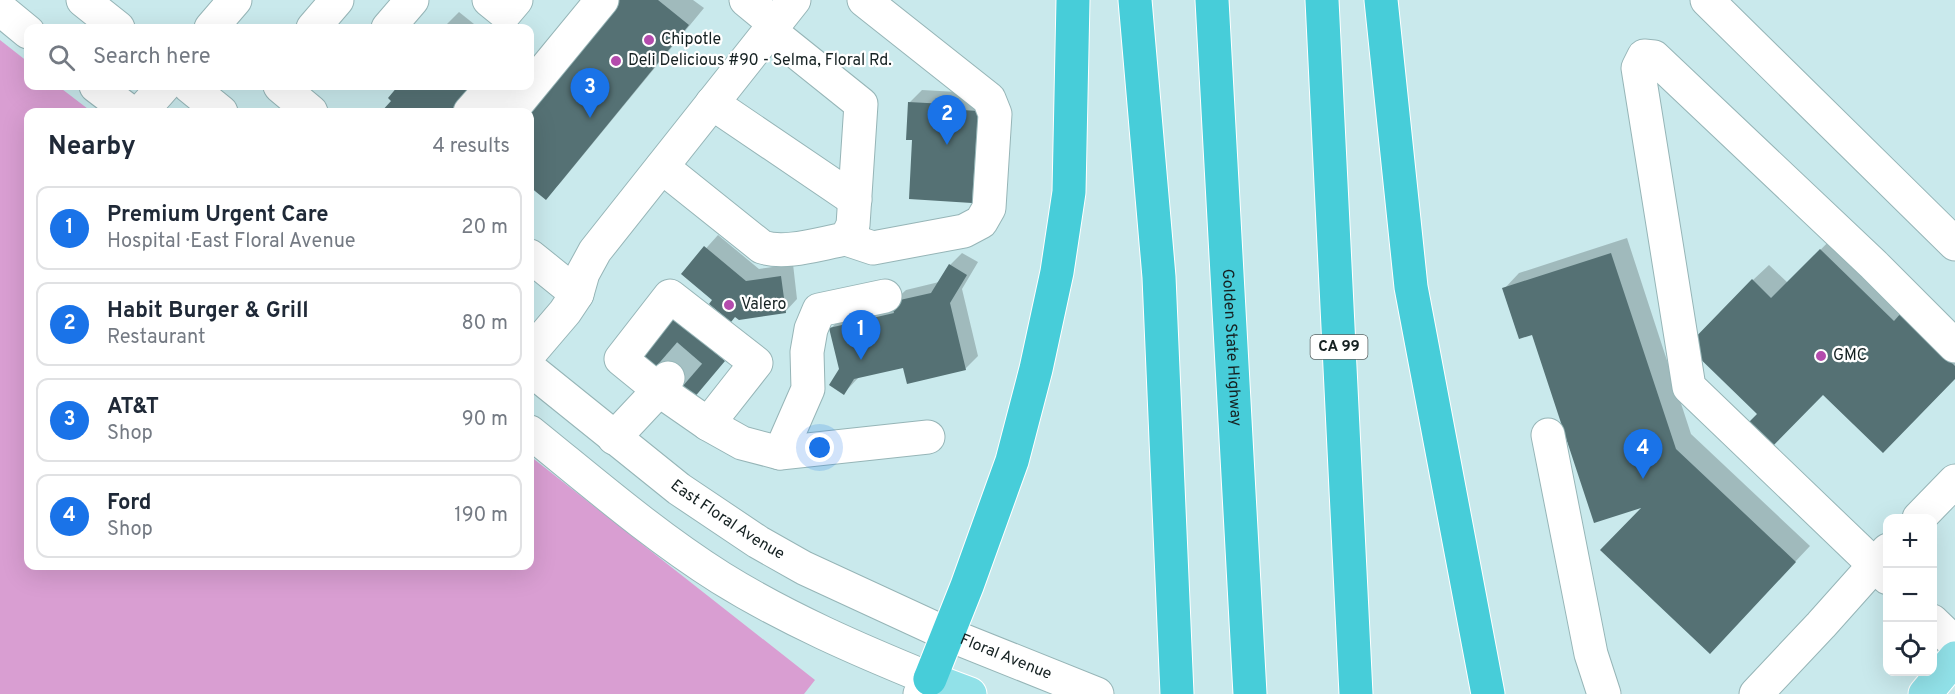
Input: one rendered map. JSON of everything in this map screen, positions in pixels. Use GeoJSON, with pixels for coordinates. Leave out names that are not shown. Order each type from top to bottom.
{"type":"FeatureCollection","features":[{"type":"Feature","properties":{"kind":"highway"},"geometry":{"type":"LineString","coordinates":[[925,687],[967,586],[1012,461],[1036,369],[1057,272],[1069,192],[1073,0]]}},
{"type":"Feature","properties":{"kind":"highway"},"geometry":{"type":"LineString","coordinates":[[1135,0],[1159,277],[1174,655],[1178,694]]}},
{"type":"Feature","properties":{"kind":"highway","name":"Golden State Highway"},"geometry":{"type":"LineString","coordinates":[[1212,0],[1250,685]]}},
{"type":"Feature","properties":{"kind":"highway","name":"CA 99"},"geometry":{"type":"LineString","coordinates":[[1322,0],[1356,694]]}},
{"type":"Feature","properties":{"kind":"highway"},"geometry":{"type":"LineString","coordinates":[[1381,0],[1411,287],[1488,694]]}},
{"type":"Feature","properties":{"kind":"main road"},"geometry":{"type":"LineString","coordinates":[[1925,694],[1955,658]]}},
{"type":"Feature","properties":{"kind":"main road"},"geometry":{"type":"LineString","coordinates":[[925,687],[970,694]]}},
{"type":"Feature","properties":{"kind":"street"},"geometry":{"type":"LineString","coordinates":[[83,0],[113,24]]}},
{"type":"Feature","properties":{"kind":"street"},"geometry":{"type":"LineString","coordinates":[[214,24],[235,0]]}},
{"type":"Feature","properties":{"kind":"street"},"geometry":{"type":"LineString","coordinates":[[316,24],[337,0]]}},
{"type":"Feature","properties":{"kind":"street"},"geometry":{"type":"LineString","coordinates":[[391,24],[412,0]]}},
{"type":"Feature","properties":{"kind":"street"},"geometry":{"type":"LineString","coordinates":[[534,83],[602,0]]}},
{"type":"Feature","properties":{"kind":"street"},"geometry":{"type":"LineString","coordinates":[[746,0],[779,18],[861,104],[853,225],[846,238]]}},
{"type":"Feature","properties":{"kind":"street"},"geometry":{"type":"LineString","coordinates":[[662,167],[762,247],[772,250],[846,238],[873,248],[964,231],[981,222],[989,208],[995,114],[989,99],[864,0]]}},
{"type":"Feature","properties":{"kind":"street"},"geometry":{"type":"LineString","coordinates":[[1707,0],[1955,244]]}},
{"type":"Feature","properties":{"kind":"street"},"geometry":{"type":"LineString","coordinates":[[0,9],[24,29]]}},
{"type":"Feature","properties":{"kind":"street"},"geometry":{"type":"LineString","coordinates":[[534,348],[577,294],[583,273],[595,251],[779,18]]}},
{"type":"Feature","properties":{"kind":"street"},"geometry":{"type":"LineString","coordinates":[[1756,694],[1883,564],[1689,387],[1638,68],[1644,56],[1654,57],[1874,265],[1955,346]]}},
{"type":"Feature","properties":{"kind":"street"},"geometry":{"type":"LineString","coordinates":[[101,90],[125,108]]}},
{"type":"Feature","properties":{"kind":"street"},"geometry":{"type":"LineString","coordinates":[[145,108],[160,90]]}},
{"type":"Feature","properties":{"kind":"street"},"geometry":{"type":"LineString","coordinates":[[194,90],[216,108]]}},
{"type":"Feature","properties":{"kind":"street"},"geometry":{"type":"LineString","coordinates":[[285,90],[305,108]]}},
{"type":"Feature","properties":{"kind":"street"},"geometry":{"type":"LineString","coordinates":[[474,108],[489,90]]}},
{"type":"Feature","properties":{"kind":"street"},"geometry":{"type":"LineString","coordinates":[[513,108],[528,90]]}},
{"type":"Feature","properties":{"kind":"street"},"geometry":{"type":"LineString","coordinates":[[712,103],[855,200]]}},
{"type":"Feature","properties":{"kind":"street"},"geometry":{"type":"LineString","coordinates":[[534,259],[577,294]]}},
{"type":"Feature","properties":{"kind":"street"},"geometry":{"type":"LineString","coordinates":[[708,424],[756,363],[705,334],[670,296],[621,359],[663,384],[708,424],[742,443],[780,453],[928,437]]}},
{"type":"Feature","properties":{"kind":"street"},"geometry":{"type":"LineString","coordinates":[[780,453],[808,389],[807,352],[811,329],[819,310],[885,296]]}},
{"type":"Feature","properties":{"kind":"street","name":"East Floral Avenue"},"geometry":{"type":"LineString","coordinates":[[534,372],[679,489],[758,542],[804,568],[947,634]]}},
{"type":"Feature","properties":{"kind":"street"},"geometry":{"type":"LineString","coordinates":[[614,438],[663,384]]}},
{"type":"Feature","properties":{"kind":"street"},"geometry":{"type":"LineString","coordinates":[[534,435],[639,520],[722,579],[925,687]]}},
{"type":"Feature","properties":{"kind":"street"},"geometry":{"type":"LineString","coordinates":[[1548,435],[1591,654],[1604,694]]}},
{"type":"Feature","properties":{"kind":"street"},"geometry":{"type":"LineString","coordinates":[[1924,514],[1955,481]]}},
{"type":"Feature","properties":{"kind":"street"},"geometry":{"type":"LineString","coordinates":[[1933,622],[1955,643]]}},
{"type":"Feature","properties":{"kind":"street","name":"Floral Avenue"},"geometry":{"type":"LineString","coordinates":[[947,634],[1097,694]]}},
{"type":"Feature","properties":{"kind":"shaded area"},"geometry":{"type":"Polygon","coordinates":[[[0,40],[24,59],[24,90],[63,90],[87,108],[24,108],[24,570],[534,570],[534,459],[815,680],[804,694],[0,694],[0,40]]]}},
{"type":"Feature","properties":{"kind":"building"},"geometry":{"type":"Polygon","coordinates":[[[611,0],[658,0],[689,25],[546,200],[534,190],[533,108],[611,0]]]}},
{"type":"Feature","properties":{"kind":"building"},"geometry":{"type":"Polygon","coordinates":[[[395,90],[469,90],[460,108],[385,108],[391,101],[388,98],[395,90]]]}},
{"type":"Feature","properties":{"kind":"building"},"geometry":{"type":"Polygon","coordinates":[[[908,102],[946,104],[946,109],[978,111],[972,203],[909,199],[912,140],[906,140],[908,102]]]}},
{"type":"Feature","properties":{"kind":"building"},"geometry":{"type":"Polygon","coordinates":[[[704,246],[746,281],[781,276],[786,313],[739,320],[735,317],[731,322],[709,304],[712,300],[681,274],[704,246]]]}},
{"type":"Feature","properties":{"kind":"building","name":"GMC"},"geometry":{"type":"Polygon","coordinates":[[[1820,249],[1894,321],[1901,313],[1955,366],[1955,379],[1883,453],[1823,395],[1771,448],[1746,425],[1757,414],[1687,346],[1752,279],[1771,298],[1820,249]]]}},
{"type":"Feature","properties":{"kind":"building"},"geometry":{"type":"Polygon","coordinates":[[[1611,253],[1676,449],[1796,562],[1710,654],[1600,550],[1641,508],[1594,523],[1532,335],[1519,339],[1502,288],[1611,253]]]}},
{"type":"Feature","properties":{"kind":"building"},"geometry":{"type":"Polygon","coordinates":[[[949,264],[967,275],[950,303],[966,370],[907,384],[903,368],[854,379],[844,395],[829,385],[839,369],[829,328],[894,313],[891,302],[931,293],[949,264]]]}},
{"type":"Feature","properties":{"kind":"building"},"geometry":{"type":"Polygon","coordinates":[[[670,315],[725,361],[693,399],[638,353],[670,315]]]}},
{"type":"Feature","properties":{"kind":"tunnel"},"geometry":{"type":"LineString","coordinates":[[668,378],[700,341]]}},
{"type":"Feature","properties":{"kind":"place","name":"Chipotle"},"geometry":{"type":"Point","coordinates":[649,40]}},
{"type":"Feature","properties":{"kind":"place","name":"Deli Delicious #90 - Selma, Floral Rd."},"geometry":{"type":"Point","coordinates":[616,61]}},
{"type":"Feature","properties":{"kind":"place","name":"AT&T"},"geometry":{"type":"Point","coordinates":[590,118]}},
{"type":"Feature","properties":{"kind":"place","name":"Habit Burger & Grill"},"geometry":{"type":"Point","coordinates":[947,145]}},
{"type":"Feature","properties":{"kind":"place","name":"Valero"},"geometry":{"type":"Point","coordinates":[729,305]}},
{"type":"Feature","properties":{"kind":"place","name":"GMC"},"geometry":{"type":"Point","coordinates":[1821,356]}},
{"type":"Feature","properties":{"kind":"place","name":"Premium Urgent Care"},"geometry":{"type":"Point","coordinates":[861,360]}},
{"type":"Feature","properties":{"kind":"place","name":"Ford"},"geometry":{"type":"Point","coordinates":[1643,479]}}]}
